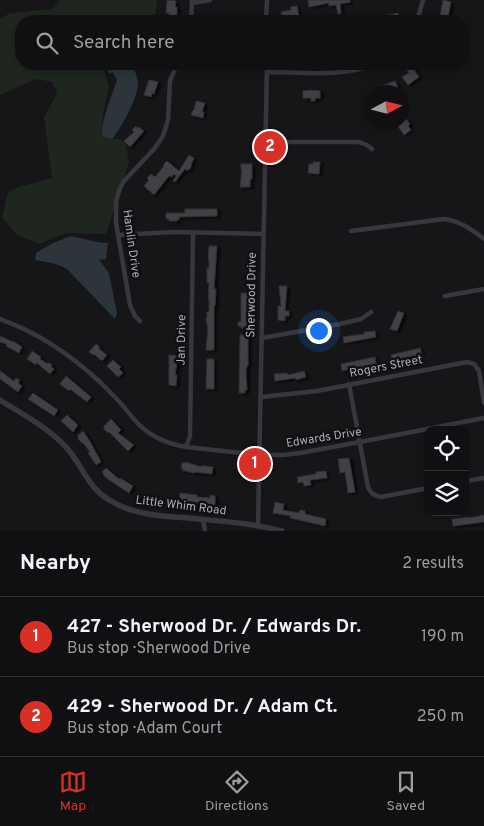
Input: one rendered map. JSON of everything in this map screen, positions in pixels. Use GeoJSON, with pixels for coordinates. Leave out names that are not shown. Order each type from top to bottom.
{"type":"FeatureCollection","features":[{"type":"Feature","properties":{"kind":"street"},"geometry":{"type":"LineString","coordinates":[[191,15],[192,2],[210,0]]}},
{"type":"Feature","properties":{"kind":"street"},"geometry":{"type":"LineString","coordinates":[[266,15],[267,0]]}},
{"type":"Feature","properties":{"kind":"street"},"geometry":{"type":"LineString","coordinates":[[418,15],[423,0]]}},
{"type":"Feature","properties":{"kind":"street","name":"Hamlin Drive"},"geometry":{"type":"LineString","coordinates":[[140,321],[135,316],[130,305],[115,211],[117,195],[128,176],[154,149],[163,136],[168,120],[170,81],[175,70]]}},
{"type":"Feature","properties":{"kind":"street"},"geometry":{"type":"LineString","coordinates":[[267,72],[306,73],[358,70]]}},
{"type":"Feature","properties":{"kind":"street","name":"Sherwood Drive"},"geometry":{"type":"LineString","coordinates":[[258,526],[267,72]]}},
{"type":"Feature","properties":{"kind":"street"},"geometry":{"type":"LineString","coordinates":[[265,142],[359,142],[372,149]]}},
{"type":"Feature","properties":{"kind":"street"},"geometry":{"type":"LineString","coordinates":[[351,231],[444,219],[462,224],[484,238]]}},
{"type":"Feature","properties":{"kind":"street"},"geometry":{"type":"LineString","coordinates":[[118,235],[154,232],[263,234]]}},
{"type":"Feature","properties":{"kind":"street","name":"Jan Drive"},"geometry":{"type":"LineString","coordinates":[[186,447],[190,436],[193,233]]}},
{"type":"Feature","properties":{"kind":"street"},"geometry":{"type":"LineString","coordinates":[[445,296],[484,289]]}},
{"type":"Feature","properties":{"kind":"street"},"geometry":{"type":"LineString","coordinates":[[262,338],[362,319],[371,312]]}},
{"type":"Feature","properties":{"kind":"street","name":"Edwards Drive"},"geometry":{"type":"LineString","coordinates":[[0,319],[43,339],[76,361],[106,388],[145,431],[161,440],[186,447],[260,455],[300,453],[484,418]]}},
{"type":"Feature","properties":{"kind":"street","name":"Rogers Street"},"geometry":{"type":"LineString","coordinates":[[261,397],[317,391],[471,362],[479,371],[484,402]]}},
{"type":"Feature","properties":{"kind":"street"},"geometry":{"type":"LineString","coordinates":[[349,384],[368,487],[371,492],[381,497],[424,489]]}},
{"type":"Feature","properties":{"kind":"street","name":"Little Whim Road"},"geometry":{"type":"LineString","coordinates":[[0,400],[58,439],[72,454],[93,488],[113,503],[135,512],[147,514],[203,519],[282,531]]}},
{"type":"Feature","properties":{"kind":"street"},"geometry":{"type":"LineString","coordinates":[[469,480],[484,478]]}},
{"type":"Feature","properties":{"kind":"street"},"geometry":{"type":"LineString","coordinates":[[203,519],[204,531]]}},
{"type":"Feature","properties":{"kind":"shaded area"},"geometry":{"type":"Polygon","coordinates":[[[60,0],[157,0],[155,15],[15,15],[15,70],[104,70],[109,87],[103,113],[102,136],[125,141],[129,162],[106,234],[65,233],[39,244],[16,234],[2,217],[8,193],[18,187],[52,178],[44,117],[57,94],[53,82],[36,79],[0,95],[0,19],[10,13],[53,9],[60,0]]]}},
{"type":"Feature","properties":{"kind":"shaded area"},"geometry":{"type":"Polygon","coordinates":[[[108,70],[135,70],[138,82],[132,105],[112,139],[102,136],[105,115],[117,80],[113,72],[109,74],[108,70]]]}},
{"type":"Feature","properties":{"kind":"shaded area"},"geometry":{"type":"Polygon","coordinates":[[[71,236],[108,243],[106,259],[99,260],[109,273],[117,313],[115,319],[67,269],[55,264],[35,260],[36,253],[53,243],[71,236]]]}},
{"type":"Feature","properties":{"kind":"building"},"geometry":{"type":"Polygon","coordinates":[[[167,0],[176,1],[177,15],[166,13],[167,0]]]}},
{"type":"Feature","properties":{"kind":"building"},"geometry":{"type":"Polygon","coordinates":[[[308,0],[350,0],[350,2],[340,4],[341,13],[338,14],[336,5],[329,6],[329,3],[309,7],[308,0]]]}},
{"type":"Feature","properties":{"kind":"building"},"geometry":{"type":"Polygon","coordinates":[[[443,0],[451,2],[448,15],[440,15],[443,0]]]}},
{"type":"Feature","properties":{"kind":"building"},"geometry":{"type":"Polygon","coordinates":[[[297,6],[299,15],[282,15],[281,12],[291,10],[291,7],[297,6]]]}},
{"type":"Feature","properties":{"kind":"building"},"geometry":{"type":"Polygon","coordinates":[[[407,70],[414,70],[419,77],[408,85],[402,77],[409,73],[407,70]]]}},
{"type":"Feature","properties":{"kind":"building"},"geometry":{"type":"Polygon","coordinates":[[[149,80],[158,82],[151,97],[144,95],[149,80]]]}},
{"type":"Feature","properties":{"kind":"building"},"geometry":{"type":"Polygon","coordinates":[[[395,81],[397,85],[384,85],[395,81]]]}},
{"type":"Feature","properties":{"kind":"building"},"geometry":{"type":"Polygon","coordinates":[[[303,91],[320,91],[320,98],[315,98],[315,101],[311,101],[311,98],[303,98],[303,91]]]}},
{"type":"Feature","properties":{"kind":"building"},"geometry":{"type":"Polygon","coordinates":[[[196,101],[205,103],[202,112],[204,112],[203,118],[191,115],[196,101]]]}},
{"type":"Feature","properties":{"kind":"building"},"geometry":{"type":"Polygon","coordinates":[[[136,126],[144,131],[130,147],[124,141],[134,132],[132,130],[136,126]]]}},
{"type":"Feature","properties":{"kind":"building"},"geometry":{"type":"Polygon","coordinates":[[[409,127],[411,130],[404,135],[401,130],[409,130],[409,127]]]}},
{"type":"Feature","properties":{"kind":"building"},"geometry":{"type":"Polygon","coordinates":[[[189,155],[194,158],[192,165],[189,170],[185,169],[175,182],[173,181],[176,176],[174,174],[172,177],[169,176],[154,195],[144,186],[149,180],[147,178],[151,174],[155,177],[167,161],[179,171],[189,155]]]}},
{"type":"Feature","properties":{"kind":"building"},"geometry":{"type":"Polygon","coordinates":[[[313,162],[320,162],[319,174],[308,173],[309,164],[313,164],[313,162]]]}},
{"type":"Feature","properties":{"kind":"building"},"geometry":{"type":"Polygon","coordinates":[[[241,164],[252,164],[250,187],[240,187],[241,164]]]}},
{"type":"Feature","properties":{"kind":"building"},"geometry":{"type":"Polygon","coordinates":[[[185,209],[217,209],[217,216],[179,217],[177,221],[166,219],[166,213],[185,213],[185,209]]]}},
{"type":"Feature","properties":{"kind":"building"},"geometry":{"type":"Polygon","coordinates":[[[209,246],[217,246],[214,289],[216,289],[214,350],[206,350],[208,326],[206,318],[207,312],[209,312],[207,268],[209,268],[209,246]]]}},
{"type":"Feature","properties":{"kind":"building"},"geometry":{"type":"Polygon","coordinates":[[[279,286],[287,286],[285,311],[289,311],[289,316],[285,316],[285,321],[278,320],[278,306],[281,306],[279,286]]]}},
{"type":"Feature","properties":{"kind":"building"},"geometry":{"type":"Polygon","coordinates":[[[241,293],[249,293],[248,328],[238,326],[238,322],[241,322],[241,293]]]}},
{"type":"Feature","properties":{"kind":"building"},"geometry":{"type":"Polygon","coordinates":[[[398,311],[404,313],[397,331],[390,329],[398,311]]]}},
{"type":"Feature","properties":{"kind":"building"},"geometry":{"type":"Polygon","coordinates":[[[375,331],[376,337],[344,343],[343,337],[375,331]]]}},
{"type":"Feature","properties":{"kind":"building"},"geometry":{"type":"Polygon","coordinates":[[[240,335],[248,335],[247,390],[245,390],[245,393],[239,393],[240,335]]]}},
{"type":"Feature","properties":{"kind":"building"},"geometry":{"type":"Polygon","coordinates":[[[0,336],[22,347],[19,353],[6,346],[7,344],[0,342],[0,336]]]}},
{"type":"Feature","properties":{"kind":"building"},"geometry":{"type":"Polygon","coordinates":[[[96,344],[107,355],[102,361],[89,352],[96,344]]]}},
{"type":"Feature","properties":{"kind":"building"},"geometry":{"type":"Polygon","coordinates":[[[420,348],[422,354],[392,362],[391,355],[420,348]]]}},
{"type":"Feature","properties":{"kind":"building"},"geometry":{"type":"Polygon","coordinates":[[[32,351],[41,357],[40,359],[52,365],[51,367],[54,369],[50,374],[37,363],[36,365],[27,359],[32,351]]]}},
{"type":"Feature","properties":{"kind":"building"},"geometry":{"type":"Polygon","coordinates":[[[169,355],[178,356],[175,375],[177,375],[176,386],[169,385],[169,355]]]}},
{"type":"Feature","properties":{"kind":"building"},"geometry":{"type":"Polygon","coordinates":[[[375,357],[376,364],[342,371],[341,364],[375,357]]]}},
{"type":"Feature","properties":{"kind":"building"},"geometry":{"type":"Polygon","coordinates":[[[207,359],[214,359],[214,389],[206,389],[207,359]]]}},
{"type":"Feature","properties":{"kind":"building"},"geometry":{"type":"Polygon","coordinates":[[[113,360],[121,367],[119,369],[123,373],[118,377],[107,366],[113,360]]]}},
{"type":"Feature","properties":{"kind":"building"},"geometry":{"type":"Polygon","coordinates":[[[0,371],[14,381],[16,378],[20,380],[18,383],[22,386],[18,392],[0,379],[0,371]]]}},
{"type":"Feature","properties":{"kind":"building"},"geometry":{"type":"Polygon","coordinates":[[[304,371],[306,377],[296,380],[295,378],[275,381],[274,374],[287,373],[288,375],[304,371]]]}},
{"type":"Feature","properties":{"kind":"building"},"geometry":{"type":"Polygon","coordinates":[[[66,376],[91,397],[87,402],[60,384],[66,376]]]}},
{"type":"Feature","properties":{"kind":"building"},"geometry":{"type":"Polygon","coordinates":[[[33,393],[58,410],[54,416],[28,399],[33,393]]]}},
{"type":"Feature","properties":{"kind":"building"},"geometry":{"type":"Polygon","coordinates":[[[67,415],[78,425],[73,432],[61,421],[67,415]]]}},
{"type":"Feature","properties":{"kind":"building"},"geometry":{"type":"Polygon","coordinates":[[[111,419],[121,430],[118,433],[134,445],[128,451],[104,429],[104,426],[111,419]]]}},
{"type":"Feature","properties":{"kind":"building"},"geometry":{"type":"Polygon","coordinates":[[[83,431],[101,462],[96,465],[88,453],[90,452],[78,439],[77,436],[83,431]]]}},
{"type":"Feature","properties":{"kind":"building"},"geometry":{"type":"Polygon","coordinates":[[[349,458],[355,492],[348,493],[345,472],[340,473],[338,459],[349,458]]]}},
{"type":"Feature","properties":{"kind":"building"},"geometry":{"type":"Polygon","coordinates":[[[185,462],[202,467],[213,467],[212,474],[182,470],[182,463],[185,462]]]}},
{"type":"Feature","properties":{"kind":"building"},"geometry":{"type":"Polygon","coordinates":[[[106,468],[119,479],[133,486],[129,493],[103,475],[102,472],[106,468]]]}},
{"type":"Feature","properties":{"kind":"building"},"geometry":{"type":"Polygon","coordinates":[[[326,471],[327,478],[310,480],[311,485],[304,486],[303,482],[298,483],[297,477],[326,471]]]}},
{"type":"Feature","properties":{"kind":"building"},"geometry":{"type":"Polygon","coordinates":[[[180,493],[197,495],[197,497],[210,498],[210,495],[215,496],[215,505],[205,506],[202,503],[191,502],[191,504],[179,501],[180,493]]]}},
{"type":"Feature","properties":{"kind":"building"},"geometry":{"type":"Polygon","coordinates":[[[275,502],[284,504],[283,510],[299,513],[300,510],[305,511],[305,514],[326,519],[325,526],[273,513],[275,502]]]}},
{"type":"Feature","properties":{"kind":"building"},"geometry":{"type":"Polygon","coordinates":[[[484,515],[484,522],[453,526],[452,519],[484,515]]]}},
{"type":"Feature","properties":{"kind":"place","name":"429 - Sherwood Dr. / Adam Ct."},"geometry":{"type":"Point","coordinates":[270,147]}},
{"type":"Feature","properties":{"kind":"place","name":"427 - Sherwood Dr. / Edwards Dr."},"geometry":{"type":"Point","coordinates":[255,464]}}]}
